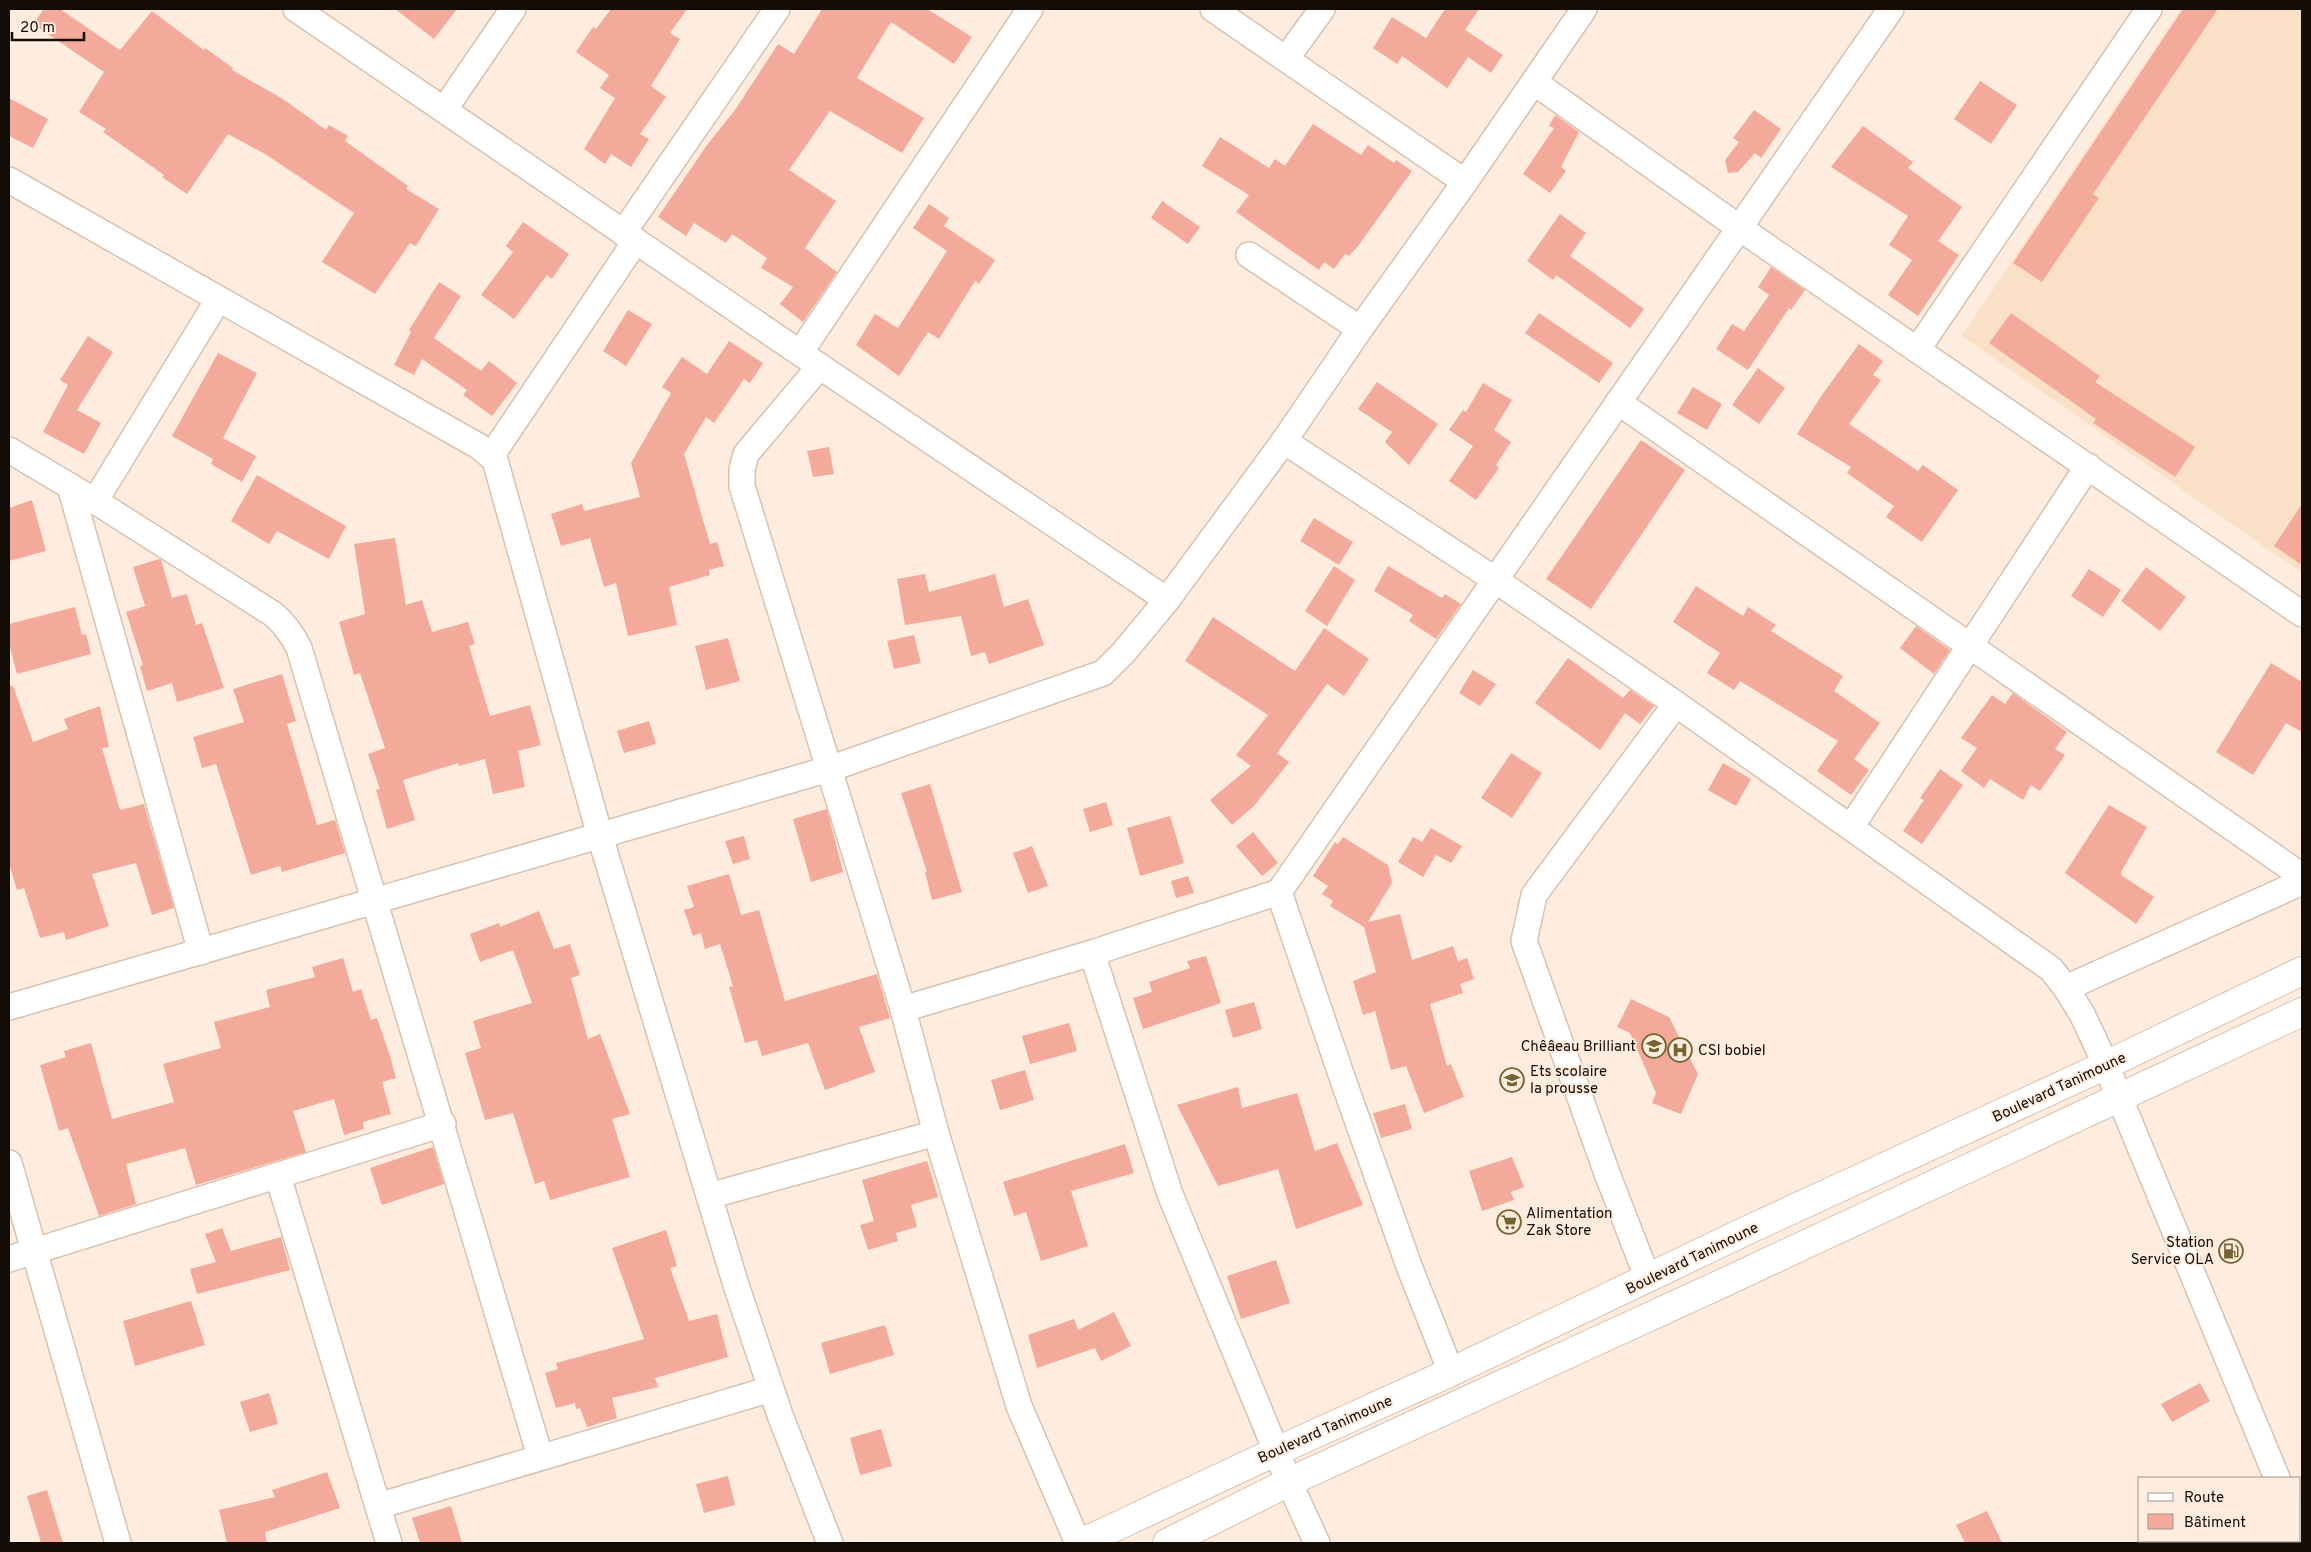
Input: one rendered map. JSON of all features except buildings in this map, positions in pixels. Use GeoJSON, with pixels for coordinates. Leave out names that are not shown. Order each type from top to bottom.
{"type":"FeatureCollection","features":[{"type":"Feature","properties":{"kind":"main road","name":"Boulevard Tanimoune"},"geometry":{"type":"LineString","coordinates":[[1080,1543],[1648,1280],[1752,1228],[2106,1065],[2302,971]]}},
{"type":"Feature","properties":{"kind":"main road"},"geometry":{"type":"LineString","coordinates":[[1167,1543],[1288,1482],[2120,1099],[2302,1012]]}},
{"type":"Feature","properties":{"kind":"street"},"geometry":{"type":"LineString","coordinates":[[296,9],[810,360],[1168,600]]}},
{"type":"Feature","properties":{"kind":"street"},"geometry":{"type":"LineString","coordinates":[[444,110],[513,9]]}},
{"type":"Feature","properties":{"kind":"street"},"geometry":{"type":"LineString","coordinates":[[492,456],[629,237],[777,9]]}},
{"type":"Feature","properties":{"kind":"street"},"geometry":{"type":"LineString","coordinates":[[1030,9],[810,360],[746,454],[742,470],[742,486],[904,1009],[936,1133],[1019,1406],[1080,1543]]}},
{"type":"Feature","properties":{"kind":"street"},"geometry":{"type":"LineString","coordinates":[[1213,9],[1465,182]]}},
{"type":"Feature","properties":{"kind":"street"},"geometry":{"type":"LineString","coordinates":[[1286,59],[1322,9]]}},
{"type":"Feature","properties":{"kind":"street"},"geometry":{"type":"LineString","coordinates":[[9,1007],[829,769],[1103,673],[1124,652],[1168,600],[1284,441],[1584,9]]}},
{"type":"Feature","properties":{"kind":"street"},"geometry":{"type":"LineString","coordinates":[[904,1009],[1092,954],[1280,892],[1494,579],[1741,228],[1892,9]]}},
{"type":"Feature","properties":{"kind":"street"},"geometry":{"type":"LineString","coordinates":[[1917,350],[2149,9]]}},
{"type":"Feature","properties":{"kind":"street"},"geometry":{"type":"LineString","coordinates":[[1534,82],[1917,350],[2302,614]]}},
{"type":"Feature","properties":{"kind":"street"},"geometry":{"type":"LineString","coordinates":[[9,180],[492,456],[500,472],[600,836],[709,1196],[771,1389],[830,1543]]}},
{"type":"Feature","properties":{"kind":"street"},"geometry":{"type":"LineString","coordinates":[[1249,255],[1360,329]]}},
{"type":"Feature","properties":{"kind":"street"},"geometry":{"type":"LineString","coordinates":[[95,501],[218,300]]}},
{"type":"Feature","properties":{"kind":"street"},"geometry":{"type":"LineString","coordinates":[[1618,402],[2302,876]]}},
{"type":"Feature","properties":{"kind":"street"},"geometry":{"type":"LineString","coordinates":[[1284,441],[1494,579],[1676,704],[2042,962],[2057,975],[2082,1014],[2106,1065],[2277,1477]]}},
{"type":"Feature","properties":{"kind":"street"},"geometry":{"type":"LineString","coordinates":[[9,450],[95,501],[273,614],[286,626],[299,648],[373,900],[443,1124],[540,1456]]}},
{"type":"Feature","properties":{"kind":"street"},"geometry":{"type":"LineString","coordinates":[[1851,827],[2088,466]]}},
{"type":"Feature","properties":{"kind":"street"},"geometry":{"type":"LineString","coordinates":[[70,486],[201,952]]}},
{"type":"Feature","properties":{"kind":"street"},"geometry":{"type":"LineString","coordinates":[[1648,1280],[1608,1176],[1524,941],[1534,895],[1676,704]]}},
{"type":"Feature","properties":{"kind":"street"},"geometry":{"type":"LineString","coordinates":[[2066,988],[2302,882]]}},
{"type":"Feature","properties":{"kind":"street"},"geometry":{"type":"LineString","coordinates":[[1280,892],[1345,1087],[1409,1266],[1451,1372]]}},
{"type":"Feature","properties":{"kind":"street"},"geometry":{"type":"LineString","coordinates":[[1092,954],[1170,1194],[1277,1451],[1288,1482],[1317,1543]]}},
{"type":"Feature","properties":{"kind":"street"},"geometry":{"type":"LineString","coordinates":[[9,1259],[34,1249],[278,1176],[443,1124]]}},
{"type":"Feature","properties":{"kind":"street"},"geometry":{"type":"LineString","coordinates":[[709,1196],[936,1133]]}},
{"type":"Feature","properties":{"kind":"street"},"geometry":{"type":"LineString","coordinates":[[9,1163],[118,1543]]}},
{"type":"Feature","properties":{"kind":"street"},"geometry":{"type":"LineString","coordinates":[[278,1176],[389,1543]]}},
{"type":"Feature","properties":{"kind":"street"},"geometry":{"type":"LineString","coordinates":[[378,1506],[540,1456],[771,1389]]}},
{"type":"Feature","properties":{"kind":"shaded area"},"geometry":{"type":"Polygon","coordinates":[[[2181,9],[2302,9],[2302,573],[1962,336],[2181,9]]]}},
{"type":"Feature","properties":{"kind":"place","name":"Chêâeau Brilliant"},"geometry":{"type":"Point","coordinates":[1654,1046]}},
{"type":"Feature","properties":{"kind":"place","name":"CSI bobiel"},"geometry":{"type":"Point","coordinates":[1680,1050]}},
{"type":"Feature","properties":{"kind":"place","name":"Ets scolaire la prousse"},"geometry":{"type":"Point","coordinates":[1512,1080]}},
{"type":"Feature","properties":{"kind":"place","name":"Alimentation Zak Store"},"geometry":{"type":"Point","coordinates":[1509,1222]}},
{"type":"Feature","properties":{"kind":"place","name":"Station Service OLA"},"geometry":{"type":"Point","coordinates":[2231,1251]}}]}
